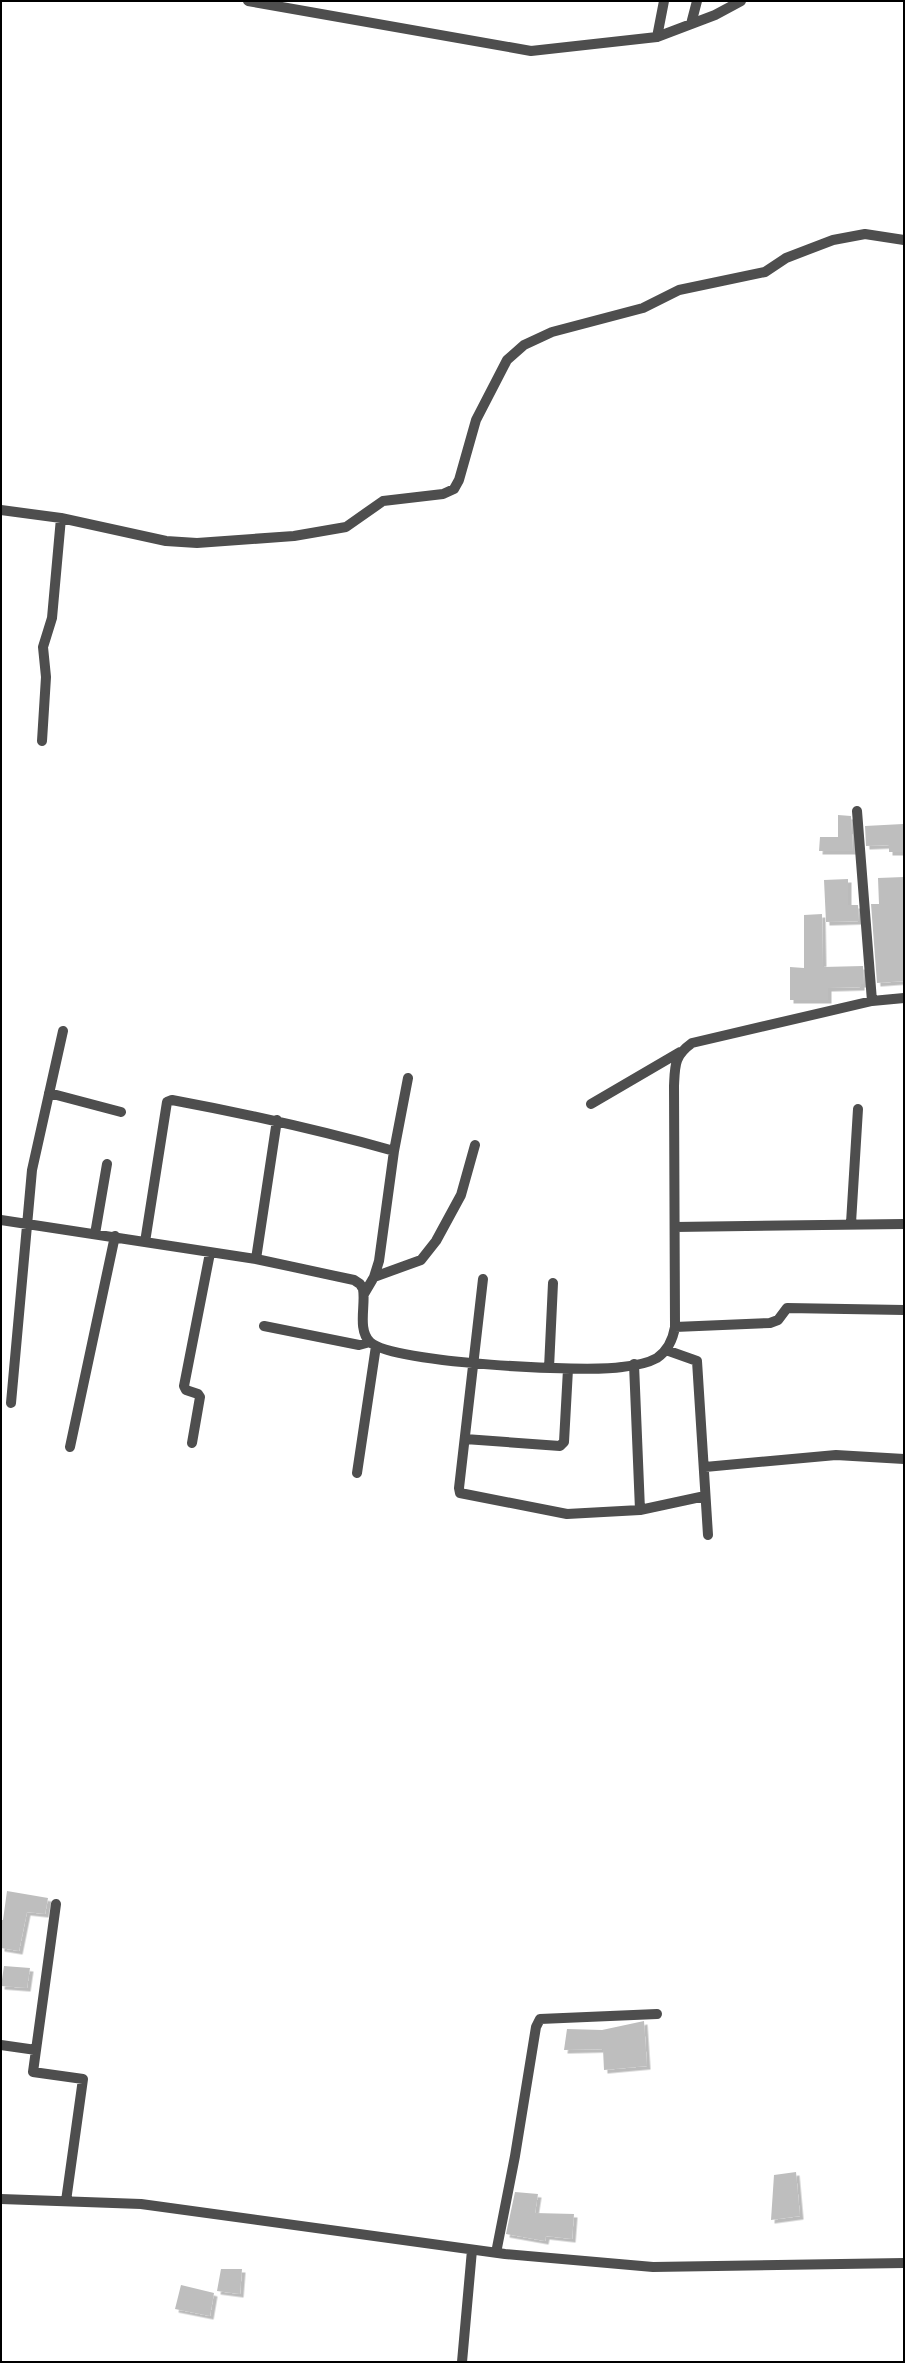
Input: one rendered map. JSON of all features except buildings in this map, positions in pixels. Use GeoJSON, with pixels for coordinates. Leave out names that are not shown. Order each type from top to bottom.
{"type":"FeatureCollection","features":[{"type":"Feature","properties":{"kind":"street"},"geometry":{"type":"LineString","coordinates":[[248,1],[531,51],[657,38],[741,1]]}},
{"type":"Feature","properties":{"kind":"street"},"geometry":{"type":"LineString","coordinates":[[691,24],[697,1]]}},
{"type":"Feature","properties":{"kind":"street"},"geometry":{"type":"LineString","coordinates":[[657,38],[663,3]]}},
{"type":"Feature","properties":{"kind":"street"},"geometry":{"type":"LineString","coordinates":[[1,510],[61,520],[166,541],[197,543],[294,536],[346,527],[384,502],[443,494],[454,489],[459,480],[476,420],[507,360],[524,345],[552,332],[643,308],[679,290],[765,272],[786,258],[833,240],[865,234],[904,240]]}},
{"type":"Feature","properties":{"kind":"street"},"geometry":{"type":"LineString","coordinates":[[42,741],[46,677],[43,647],[52,618],[61,520]]}},
{"type":"Feature","properties":{"kind":"street"},"geometry":{"type":"LineString","coordinates":[[857,811],[872,1001]]}},
{"type":"Feature","properties":{"kind":"street"},"geometry":{"type":"LineString","coordinates":[[591,1104],[680,1052],[692,1043],[872,1001],[904,998]]}},
{"type":"Feature","properties":{"kind":"street"},"geometry":{"type":"LineString","coordinates":[[11,1404],[32,1170],[63,1031]]}},
{"type":"Feature","properties":{"kind":"street"},"geometry":{"type":"LineString","coordinates":[[264,1326],[358,1345],[373,1344],[401,1355],[474,1363],[568,1369],[621,1368],[653,1360],[666,1350],[675,1327],[674,1086],[675,1067],[680,1052]]}},
{"type":"Feature","properties":{"kind":"street"},"geometry":{"type":"LineString","coordinates":[[364,1294],[374,1277],[379,1261],[394,1151],[408,1078]]}},
{"type":"Feature","properties":{"kind":"street"},"geometry":{"type":"LineString","coordinates":[[49,1093],[121,1112]]}},
{"type":"Feature","properties":{"kind":"street"},"geometry":{"type":"LineString","coordinates":[[146,1242],[167,1102],[172,1100],[277,1120],[394,1151]]}},
{"type":"Feature","properties":{"kind":"street"},"geometry":{"type":"LineString","coordinates":[[851,1223],[858,1109]]}},
{"type":"Feature","properties":{"kind":"street"},"geometry":{"type":"LineString","coordinates":[[256,1259],[277,1120]]}},
{"type":"Feature","properties":{"kind":"street"},"geometry":{"type":"LineString","coordinates":[[374,1277],[421,1260],[436,1241],[461,1195],[475,1145]]}},
{"type":"Feature","properties":{"kind":"street"},"geometry":{"type":"LineString","coordinates":[[95,1234],[107,1164]]}},
{"type":"Feature","properties":{"kind":"street"},"geometry":{"type":"LineString","coordinates":[[1,1220],[115,1236],[210,1253],[256,1259],[354,1280],[360,1284],[364,1294],[364,1330],[373,1344],[357,1473]]}},
{"type":"Feature","properties":{"kind":"street"},"geometry":{"type":"LineString","coordinates":[[675,1227],[851,1223],[904,1224]]}},
{"type":"Feature","properties":{"kind":"street"},"geometry":{"type":"LineString","coordinates":[[70,1447],[115,1236]]}},
{"type":"Feature","properties":{"kind":"street"},"geometry":{"type":"LineString","coordinates":[[192,1443],[200,1397],[198,1394],[186,1390],[184,1386],[210,1253]]}},
{"type":"Feature","properties":{"kind":"street"},"geometry":{"type":"LineString","coordinates":[[483,1279],[460,1494],[567,1514],[640,1510],[705,1496]]}},
{"type":"Feature","properties":{"kind":"street"},"geometry":{"type":"LineString","coordinates":[[549,1368],[553,1283]]}},
{"type":"Feature","properties":{"kind":"street"},"geometry":{"type":"LineString","coordinates":[[675,1327],[770,1323],[778,1320],[787,1308],[904,1310]]}},
{"type":"Feature","properties":{"kind":"street"},"geometry":{"type":"LineString","coordinates":[[666,1350],[697,1361],[705,1467],[705,1496],[708,1535]]}},
{"type":"Feature","properties":{"kind":"street"},"geometry":{"type":"LineString","coordinates":[[634,1364],[640,1510]]}},
{"type":"Feature","properties":{"kind":"street"},"geometry":{"type":"LineString","coordinates":[[465,1439],[560,1446],[564,1442],[568,1369]]}},
{"type":"Feature","properties":{"kind":"street"},"geometry":{"type":"LineString","coordinates":[[705,1467],[836,1455],[904,1459]]}},
{"type":"Feature","properties":{"kind":"street"},"geometry":{"type":"LineString","coordinates":[[56,1904],[33,2072],[83,2078],[66,2201]]}},
{"type":"Feature","properties":{"kind":"street"},"geometry":{"type":"LineString","coordinates":[[496,2253],[515,2156],[536,2027],[540,2019],[656,2014]]}},
{"type":"Feature","properties":{"kind":"street"},"geometry":{"type":"LineString","coordinates":[[1,2045],[36,2050]]}},
{"type":"Feature","properties":{"kind":"street"},"geometry":{"type":"LineString","coordinates":[[1,2199],[141,2204],[496,2253],[653,2266],[904,2263]]}},
{"type":"Feature","properties":{"kind":"street"},"geometry":{"type":"LineString","coordinates":[[462,2362],[472,2250]]}}]}
